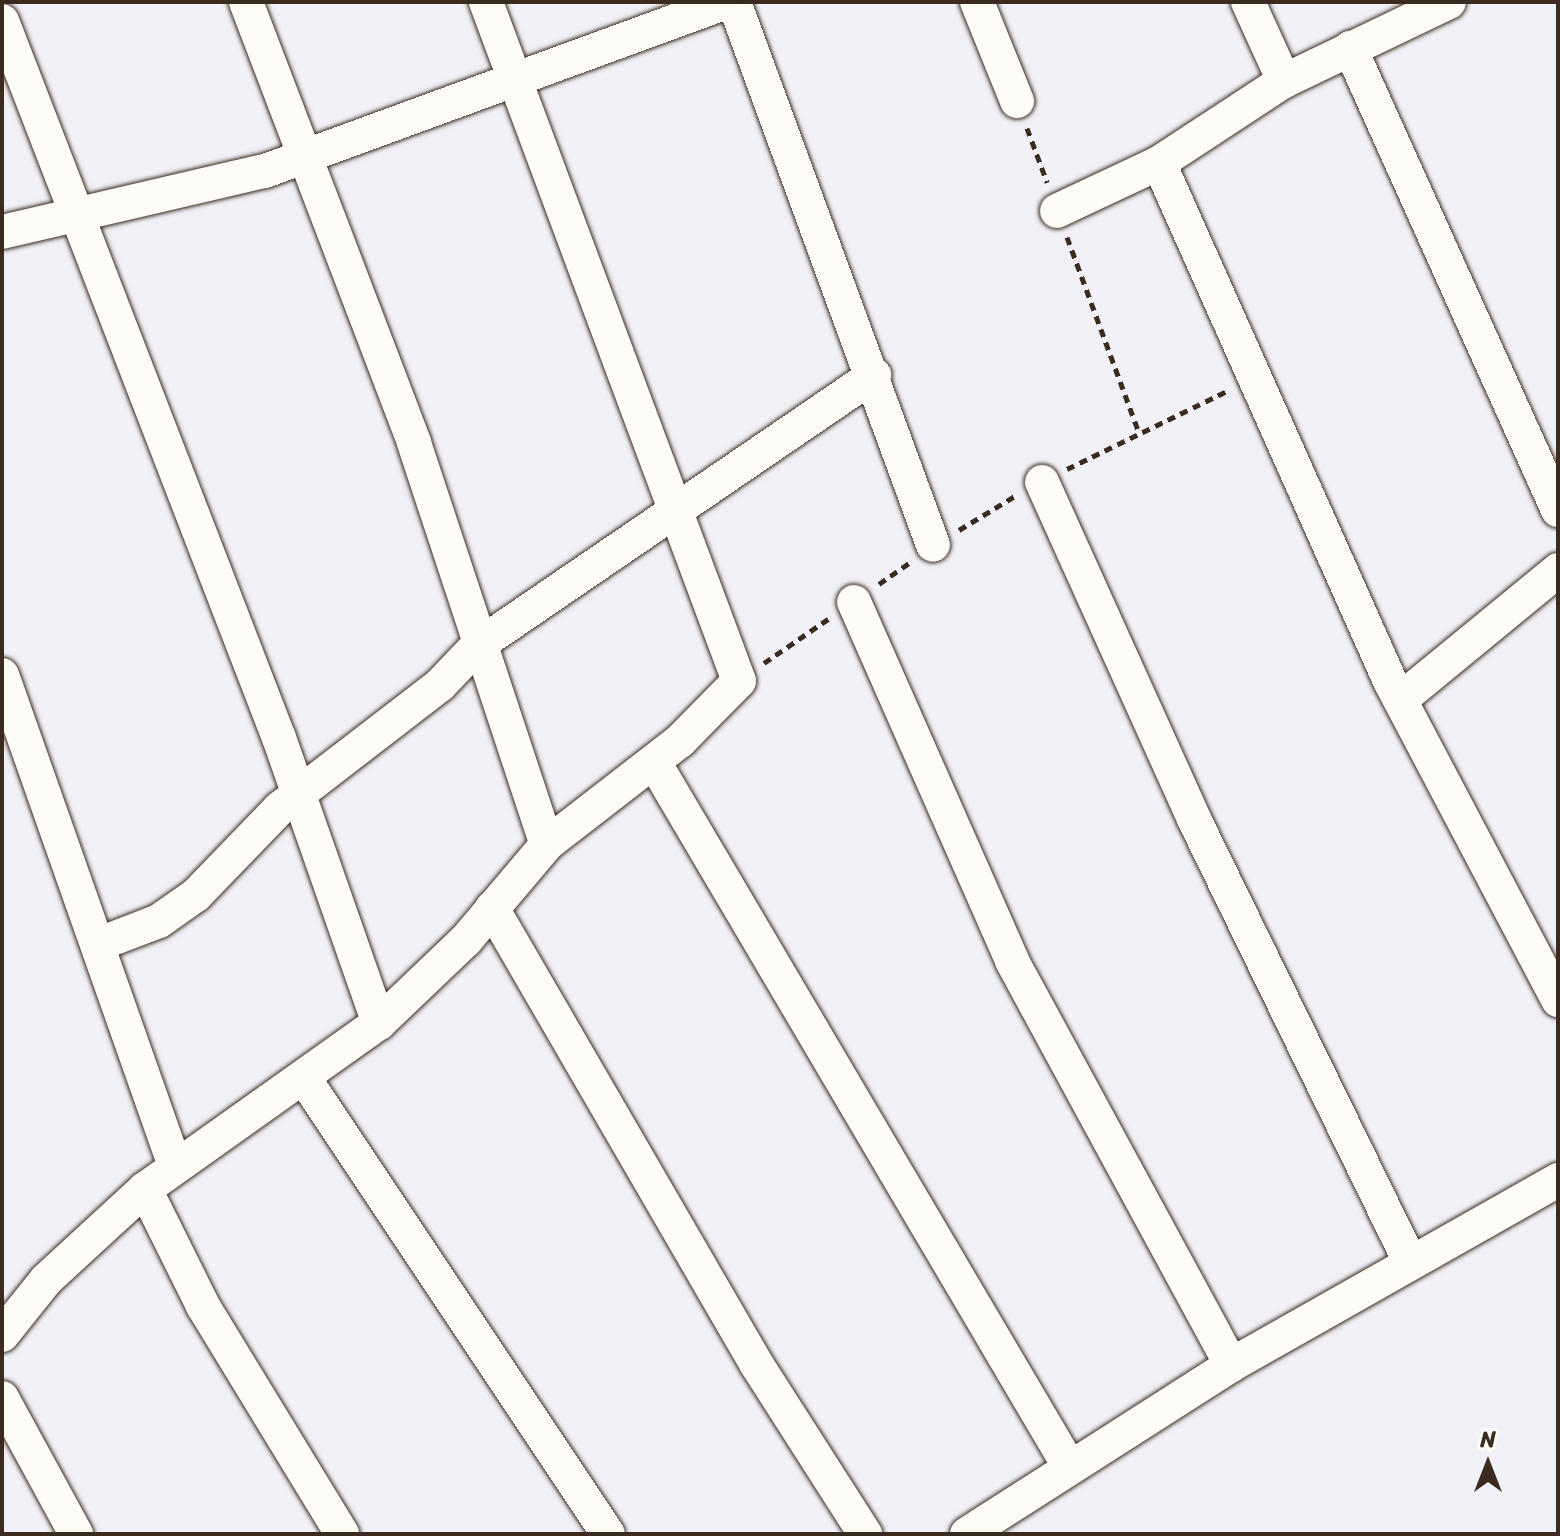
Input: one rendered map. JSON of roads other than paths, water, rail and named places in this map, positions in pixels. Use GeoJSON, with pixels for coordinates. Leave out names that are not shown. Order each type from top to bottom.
{"type":"FeatureCollection","features":[{"type":"Feature","properties":{"kind":"street"},"geometry":{"type":"LineString","coordinates":[[246,2],[414,443],[477,646],[547,844]]}},
{"type":"Feature","properties":{"kind":"street"},"geometry":{"type":"LineString","coordinates":[[2,1335],[46,1280],[145,1189],[306,1081],[379,1023],[492,908],[547,844],[654,762],[739,681],[486,2]]}},
{"type":"Feature","properties":{"kind":"street"},"geometry":{"type":"LineString","coordinates":[[2,232],[204,190],[306,156],[727,2]]}},
{"type":"Feature","properties":{"kind":"street"},"geometry":{"type":"LineString","coordinates":[[734,2],[874,375],[933,545]]}},
{"type":"Feature","properties":{"kind":"street"},"geometry":{"type":"LineString","coordinates":[[977,2],[1017,101]]}},
{"type":"Feature","properties":{"kind":"street"},"geometry":{"type":"LineString","coordinates":[[1248,2],[1284,81]]}},
{"type":"Feature","properties":{"kind":"street"},"geometry":{"type":"LineString","coordinates":[[1057,211],[1159,163],[1284,81],[1449,2]]}},
{"type":"Feature","properties":{"kind":"street"},"geometry":{"type":"LineString","coordinates":[[2,21],[80,216],[299,794],[379,1023]]}},
{"type":"Feature","properties":{"kind":"street"},"geometry":{"type":"LineString","coordinates":[[1350,48],[1558,510]]}},
{"type":"Feature","properties":{"kind":"street"},"geometry":{"type":"LineString","coordinates":[[1159,163],[1400,700],[1558,1000]]}},
{"type":"Feature","properties":{"kind":"street"},"geometry":{"type":"LineString","coordinates":[[99,944],[159,921],[196,895],[299,794],[440,685],[477,646],[874,375]]}},
{"type":"Feature","properties":{"kind":"street"},"geometry":{"type":"LineString","coordinates":[[1042,482],[1200,833],[1409,1260]]}},
{"type":"Feature","properties":{"kind":"street"},"geometry":{"type":"LineString","coordinates":[[1400,700],[1558,570]]}},
{"type":"Feature","properties":{"kind":"street"},"geometry":{"type":"LineString","coordinates":[[854,602],[1012,961],[1231,1365]]}},
{"type":"Feature","properties":{"kind":"street"},"geometry":{"type":"LineString","coordinates":[[2,675],[175,1166]]}},
{"type":"Feature","properties":{"kind":"street"},"geometry":{"type":"LineString","coordinates":[[654,762],[1069,1466]]}},
{"type":"Feature","properties":{"kind":"street"},"geometry":{"type":"LineString","coordinates":[[492,908],[757,1365],[865,1534]]}},
{"type":"Feature","properties":{"kind":"street"},"geometry":{"type":"LineString","coordinates":[[306,1081],[608,1534]]}},
{"type":"Feature","properties":{"kind":"street"},"geometry":{"type":"LineString","coordinates":[[967,1534],[1231,1365],[1409,1260],[1558,1180]]}},
{"type":"Feature","properties":{"kind":"street"},"geometry":{"type":"LineString","coordinates":[[145,1189],[203,1306],[342,1534]]}},
{"type":"Feature","properties":{"kind":"street"},"geometry":{"type":"LineString","coordinates":[[2,1398],[76,1534]]}}]}
